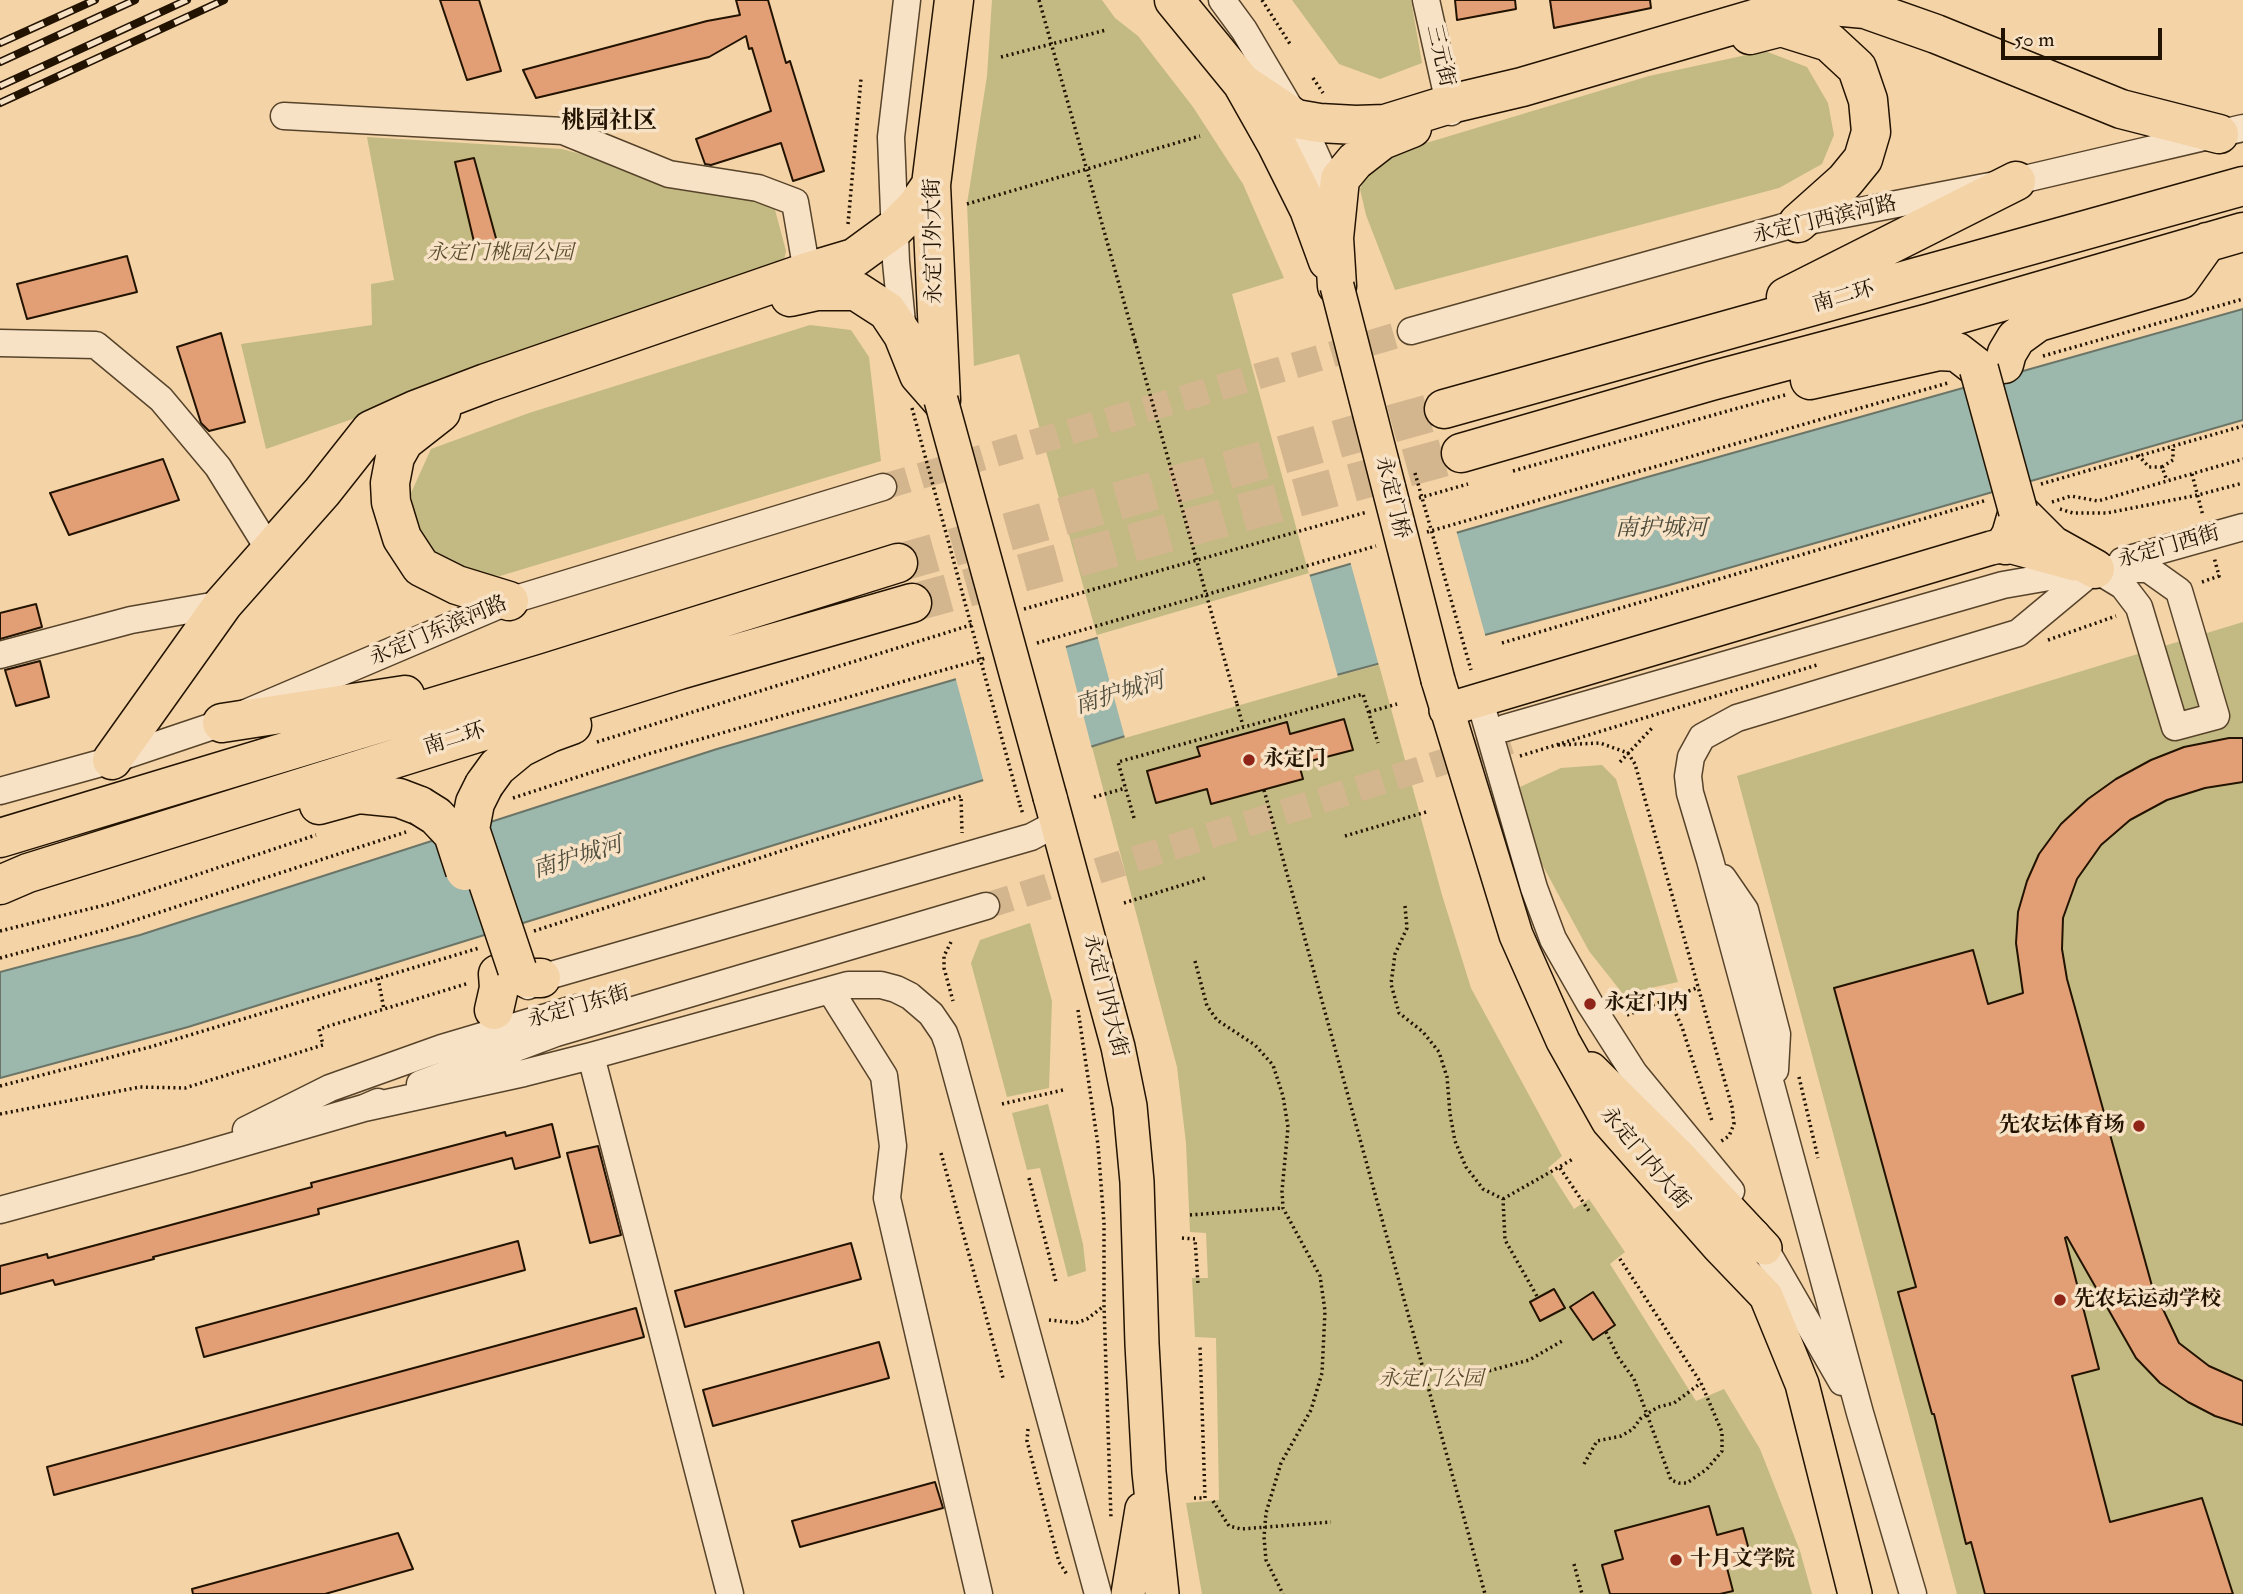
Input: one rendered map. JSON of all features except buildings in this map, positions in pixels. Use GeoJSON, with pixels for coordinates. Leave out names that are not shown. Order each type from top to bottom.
{"type":"FeatureCollection","features":[{"type":"Feature","properties":{"kind":"highway","name":"永定门外大街"},"geometry":{"type":"LineString","coordinates":[[926,404],[931,185],[954,0]]}},
{"type":"Feature","properties":{"kind":"highway"},"geometry":{"type":"LineString","coordinates":[[1174,0],[1242,83],[1309,209],[1337,286]]}},
{"type":"Feature","properties":{"kind":"highway"},"geometry":{"type":"LineString","coordinates":[[1337,286],[1334,239],[1340,179],[1358,158],[1382,140],[1450,108],[1754,19],[1800,3],[1864,9],[1936,34],[2121,108],[2231,131]]}},
{"type":"Feature","properties":{"kind":"highway"},"geometry":{"type":"LineString","coordinates":[[1242,83],[1296,119],[1319,123],[1385,124],[1781,27],[1829,42],[1857,68],[1868,100],[1871,132],[1863,159],[1857,167],[1798,223]]}},
{"type":"Feature","properties":{"kind":"highway"},"geometry":{"type":"LineString","coordinates":[[1706,337],[2016,181]]}},
{"type":"Feature","properties":{"kind":"highway"},"geometry":{"type":"LineString","coordinates":[[112,760],[223,604],[322,492],[371,430],[486,383],[854,258],[895,228],[915,208],[931,185]]}},
{"type":"Feature","properties":{"kind":"highway","name":"南二环"},"geometry":{"type":"LineString","coordinates":[[1444,409],[2243,186]]}},
{"type":"Feature","properties":{"kind":"highway"},"geometry":{"type":"LineString","coordinates":[[1465,468],[1712,382],[2243,232]]}},
{"type":"Feature","properties":{"kind":"highway"},"geometry":{"type":"LineString","coordinates":[[1981,371],[2007,353],[2017,338],[2038,322],[2180,280],[2207,242]]}},
{"type":"Feature","properties":{"kind":"highway"},"geometry":{"type":"LineString","coordinates":[[509,601],[457,585],[421,567],[402,538],[391,502],[390,483],[395,457],[404,441],[443,410],[561,368],[774,300],[817,291],[856,291],[887,311],[903,335],[919,375],[926,404]]}},
{"type":"Feature","properties":{"kind":"highway"},"geometry":{"type":"LineString","coordinates":[[1712,382],[1749,388],[1778,387],[1939,351],[1956,352],[1981,371],[2018,509],[2052,545],[2095,569]]}},
{"type":"Feature","properties":{"kind":"highway","name":"南二环"},"geometry":{"type":"LineString","coordinates":[[0,838],[546,673],[898,563]]}},
{"type":"Feature","properties":{"kind":"highway","name":"南二环"},"geometry":{"type":"LineString","coordinates":[[0,885],[28,873],[679,670],[912,603]]}},
{"type":"Feature","properties":{"kind":"highway"},"geometry":{"type":"LineString","coordinates":[[512,983],[470,829],[475,803],[494,793],[496,767],[520,748],[550,733],[614,709],[679,670]]}},
{"type":"Feature","properties":{"kind":"highway"},"geometry":{"type":"LineString","coordinates":[[222,723],[546,673]]}},
{"type":"Feature","properties":{"kind":"highway"},"geometry":{"type":"LineString","coordinates":[[139,839],[250,826],[359,794],[399,798],[416,818],[436,816],[453,834],[512,983]]}},
{"type":"Feature","properties":{"kind":"main road","name":"永定门桥"},"geometry":{"type":"LineString","coordinates":[[1337,286],[1442,695]]}},
{"type":"Feature","properties":{"kind":"main road"},"geometry":{"type":"LineString","coordinates":[[926,404],[1042,807]]}},
{"type":"Feature","properties":{"kind":"main road"},"geometry":{"type":"LineString","coordinates":[[1442,695],[1480,701],[2018,509]]}},
{"type":"Feature","properties":{"kind":"main road","name":"永定门内大街"},"geometry":{"type":"LineString","coordinates":[[1442,695],[1516,936],[1563,1041],[1608,1121],[1766,1296],[1802,1384],[1855,1594]]}},
{"type":"Feature","properties":{"kind":"main road","name":"永定门内大街"},"geometry":{"type":"LineString","coordinates":[[1042,807],[1118,1047],[1130,1106],[1137,1182],[1149,1472],[1161,1594]]}},
{"type":"Feature","properties":{"kind":"main road"},"geometry":{"type":"LineString","coordinates":[[1563,1041],[1680,1157],[1765,1248]]}},
{"type":"Feature","properties":{"kind":"main road"},"geometry":{"type":"LineString","coordinates":[[1128,1594],[1149,1472]]}},
{"type":"Feature","properties":{"kind":"street","name":"永定门外大街"},"geometry":{"type":"LineString","coordinates":[[903,335],[891,137],[907,0]]}},
{"type":"Feature","properties":{"kind":"street"},"geometry":{"type":"LineString","coordinates":[[1222,0],[1244,30],[1310,142],[1338,203]]}},
{"type":"Feature","properties":{"kind":"street","name":"三元街"},"geometry":{"type":"LineString","coordinates":[[1426,0],[1450,108]]}},
{"type":"Feature","properties":{"kind":"street"},"geometry":{"type":"LineString","coordinates":[[284,116],[563,131],[669,174],[758,188],[795,202],[807,272]]}},
{"type":"Feature","properties":{"kind":"street","name":"永定门西滨河路"},"geometry":{"type":"LineString","coordinates":[[1411,331],[1798,223],[2016,181],[2231,131]]}},
{"type":"Feature","properties":{"kind":"street"},"geometry":{"type":"LineString","coordinates":[[0,343],[96,345],[161,399],[218,467],[270,551]]}},
{"type":"Feature","properties":{"kind":"street","name":"永定门东滨河路"},"geometry":{"type":"LineString","coordinates":[[0,791],[112,760],[222,723],[509,601],[883,487]]}},
{"type":"Feature","properties":{"kind":"street","name":"永定门西街"},"geometry":{"type":"LineString","coordinates":[[2095,569],[2243,527]]}},
{"type":"Feature","properties":{"kind":"street"},"geometry":{"type":"LineString","coordinates":[[1510,742],[2003,585],[2095,569],[2148,569],[2179,591],[2216,716],[2175,727],[2139,607],[2123,586],[2095,569]]}},
{"type":"Feature","properties":{"kind":"street"},"geometry":{"type":"LineString","coordinates":[[1913,1594],[1860,1413],[1690,793],[1688,776],[1691,757],[1702,737],[1737,718],[2018,633],[2095,569]]}},
{"type":"Feature","properties":{"kind":"street"},"geometry":{"type":"LineString","coordinates":[[0,655],[131,620],[223,604]]}},
{"type":"Feature","properties":{"kind":"street"},"geometry":{"type":"LineString","coordinates":[[1480,701],[1534,888],[1553,939],[1634,1073],[1734,1195],[1860,1413]]}},
{"type":"Feature","properties":{"kind":"street"},"geometry":{"type":"LineString","coordinates":[[442,1048],[512,983],[1022,840],[1040,833],[1042,807]]}},
{"type":"Feature","properties":{"kind":"street","name":"永定门东街"},"geometry":{"type":"LineString","coordinates":[[0,1210],[188,1159],[364,1108],[447,1072],[556,1033],[984,898],[442,1048],[330,1088],[188,1159]]}},
{"type":"Feature","properties":{"kind":"street"},"geometry":{"type":"LineString","coordinates":[[364,1108],[524,1073],[830,990],[868,984],[896,989],[926,1009],[944,1033],[1098,1594]]}},
{"type":"Feature","properties":{"kind":"street"},"geometry":{"type":"LineString","coordinates":[[830,990],[884,1076],[892,1146],[887,1198],[979,1594]]}},
{"type":"Feature","properties":{"kind":"street"},"geometry":{"type":"LineString","coordinates":[[591,1056],[730,1594]]}},
{"type":"Feature","properties":{"kind":"path"},"geometry":{"type":"LineString","coordinates":[[1039,0],[1243,726]]}},
{"type":"Feature","properties":{"kind":"path"},"geometry":{"type":"LineString","coordinates":[[1262,0],[1290,44]]}},
{"type":"Feature","properties":{"kind":"path"},"geometry":{"type":"LineString","coordinates":[[1002,57],[1107,30]]}},
{"type":"Feature","properties":{"kind":"path"},"geometry":{"type":"LineString","coordinates":[[1313,78],[1323,93],[1330,95]]}},
{"type":"Feature","properties":{"kind":"path"},"geometry":{"type":"LineString","coordinates":[[848,230],[861,79]]}},
{"type":"Feature","properties":{"kind":"path"},"geometry":{"type":"LineString","coordinates":[[967,204],[1200,136]]}},
{"type":"Feature","properties":{"kind":"path"},"geometry":{"type":"LineString","coordinates":[[2041,356],[2243,299]]}},
{"type":"Feature","properties":{"kind":"path"},"geometry":{"type":"LineString","coordinates":[[1422,533],[1981,371]]}},
{"type":"Feature","properties":{"kind":"path"},"geometry":{"type":"LineString","coordinates":[[1508,473],[1793,393]]}},
{"type":"Feature","properties":{"kind":"path"},"geometry":{"type":"LineString","coordinates":[[926,404],[1042,807]]}},
{"type":"Feature","properties":{"kind":"path"},"geometry":{"type":"LineString","coordinates":[[2018,509],[2138,455],[2243,426]]}},
{"type":"Feature","properties":{"kind":"path"},"geometry":{"type":"LineString","coordinates":[[2138,455],[2149,467],[2162,467],[2173,460],[2174,445]]}},
{"type":"Feature","properties":{"kind":"path"},"geometry":{"type":"LineString","coordinates":[[1502,643],[2018,509],[2071,496],[2098,500],[2243,459]]}},
{"type":"Feature","properties":{"kind":"path"},"geometry":{"type":"LineString","coordinates":[[2162,467],[2167,481]]}},
{"type":"Feature","properties":{"kind":"path"},"geometry":{"type":"LineString","coordinates":[[1417,498],[1465,468]]}},
{"type":"Feature","properties":{"kind":"path"},"geometry":{"type":"LineString","coordinates":[[2018,509],[2106,513],[2198,495],[2243,482]]}},
{"type":"Feature","properties":{"kind":"path"},"geometry":{"type":"LineString","coordinates":[[1021,610],[1378,509]]}},
{"type":"Feature","properties":{"kind":"path"},"geometry":{"type":"LineString","coordinates":[[1034,644],[1381,545]]}},
{"type":"Feature","properties":{"kind":"path"},"geometry":{"type":"LineString","coordinates":[[596,742],[983,621]]}},
{"type":"Feature","properties":{"kind":"path"},"geometry":{"type":"LineString","coordinates":[[2046,641],[2091,625]]}},
{"type":"Feature","properties":{"kind":"path"},"geometry":{"type":"LineString","coordinates":[[494,793],[648,754],[994,655]]}},
{"type":"Feature","properties":{"kind":"path"},"geometry":{"type":"LineString","coordinates":[[1552,746],[1826,663]]}},
{"type":"Feature","properties":{"kind":"path"},"geometry":{"type":"LineString","coordinates":[[1135,818],[1118,762],[1363,694],[1378,743]]}},
{"type":"Feature","properties":{"kind":"path"},"geometry":{"type":"LineString","coordinates":[[1368,712],[1397,704]]}},
{"type":"Feature","properties":{"kind":"path"},"geometry":{"type":"LineString","coordinates":[[1620,762],[1653,727]]}},
{"type":"Feature","properties":{"kind":"path"},"geometry":{"type":"LineString","coordinates":[[1510,742],[1552,746],[1600,743],[1628,753],[1634,764],[1732,1107],[1734,1124],[1729,1136],[1701,1153]]}},
{"type":"Feature","properties":{"kind":"path"},"geometry":{"type":"LineString","coordinates":[[1094,797],[1126,788]]}},
{"type":"Feature","properties":{"kind":"path"},"geometry":{"type":"LineString","coordinates":[[1264,790],[1485,1594]]}},
{"type":"Feature","properties":{"kind":"path"},"geometry":{"type":"LineString","coordinates":[[1345,836],[1426,812]]}},
{"type":"Feature","properties":{"kind":"path"},"geometry":{"type":"LineString","coordinates":[[0,958],[108,929],[416,818]]}},
{"type":"Feature","properties":{"kind":"path"},"geometry":{"type":"LineString","coordinates":[[0,931],[108,904],[316,835]]}},
{"type":"Feature","properties":{"kind":"path"},"geometry":{"type":"LineString","coordinates":[[1124,903],[1208,877]]}},
{"type":"Feature","properties":{"kind":"path"},"geometry":{"type":"LineString","coordinates":[[1405,906],[1407,929],[1395,954],[1391,984],[1399,1013],[1423,1032],[1438,1052],[1447,1077],[1455,1141],[1466,1167],[1483,1189],[1503,1199]]}},
{"type":"Feature","properties":{"kind":"path"},"geometry":{"type":"LineString","coordinates":[[1195,961],[1207,1006],[1217,1020],[1255,1045],[1273,1065],[1283,1096],[1288,1127],[1283,1208],[1320,1276],[1325,1311],[1322,1373],[1311,1410],[1281,1463],[1272,1490],[1265,1528],[1266,1560],[1283,1594]]}},
{"type":"Feature","properties":{"kind":"path"},"geometry":{"type":"LineString","coordinates":[[377,978],[384,1009]]}},
{"type":"Feature","properties":{"kind":"path"},"geometry":{"type":"LineString","coordinates":[[0,1114],[140,1087],[185,1088],[323,1045],[319,1029],[384,1009],[512,983]]}},
{"type":"Feature","properties":{"kind":"path"},"geometry":{"type":"LineString","coordinates":[[1628,1015],[1699,987]]}},
{"type":"Feature","properties":{"kind":"path"},"geometry":{"type":"LineString","coordinates":[[1076,999],[1098,1145],[1103,1210],[1104,1320],[1112,1527]]}},
{"type":"Feature","properties":{"kind":"path"},"geometry":{"type":"LineString","coordinates":[[1669,999],[1682,1027],[1712,1121]]}},
{"type":"Feature","properties":{"kind":"path"},"geometry":{"type":"LineString","coordinates":[[1797,1072],[1819,1166]]}},
{"type":"Feature","properties":{"kind":"path"},"geometry":{"type":"LineString","coordinates":[[1002,1104],[1063,1090]]}},
{"type":"Feature","properties":{"kind":"path"},"geometry":{"type":"LineString","coordinates":[[942,1153],[1003,1378]]}},
{"type":"Feature","properties":{"kind":"path"},"geometry":{"type":"LineString","coordinates":[[1503,1199],[1573,1160]]}},
{"type":"Feature","properties":{"kind":"path"},"geometry":{"type":"LineString","coordinates":[[1560,1168],[1588,1211]]}},
{"type":"Feature","properties":{"kind":"path"},"geometry":{"type":"LineString","coordinates":[[1030,1178],[1056,1282]]}},
{"type":"Feature","properties":{"kind":"path"},"geometry":{"type":"LineString","coordinates":[[1503,1199],[1505,1240],[1538,1298]]}},
{"type":"Feature","properties":{"kind":"path"},"geometry":{"type":"LineString","coordinates":[[1189,1215],[1283,1208]]}},
{"type":"Feature","properties":{"kind":"path"},"geometry":{"type":"LineString","coordinates":[[1182,1238],[1195,1238],[1198,1284]]}},
{"type":"Feature","properties":{"kind":"path"},"geometry":{"type":"LineString","coordinates":[[1606,1332],[1618,1357],[1634,1379],[1671,1480],[1687,1483],[1707,1469],[1721,1451],[1722,1432],[1701,1382],[1618,1256]]}},
{"type":"Feature","properties":{"kind":"path"},"geometry":{"type":"LineString","coordinates":[[1452,1381],[1529,1360],[1564,1340]]}},
{"type":"Feature","properties":{"kind":"path"},"geometry":{"type":"LineString","coordinates":[[1194,1498],[1205,1498],[1200,1346]]}},
{"type":"Feature","properties":{"kind":"path"},"geometry":{"type":"LineString","coordinates":[[1584,1464],[1597,1441],[1621,1436],[1633,1429],[1640,1419],[1658,1407],[1674,1404],[1701,1382]]}},
{"type":"Feature","properties":{"kind":"path"},"geometry":{"type":"LineString","coordinates":[[1213,1501],[1229,1526],[1241,1529],[1331,1522]]}},
{"type":"Feature","properties":{"kind":"path"},"geometry":{"type":"LineString","coordinates":[[1574,1564],[1582,1594]]}},
{"type":"Feature","properties":{"kind":"green space","name":"永定门公园"},"geometry":{"type":"Polygon","coordinates":[[[992,0],[1102,0],[1115,18],[1138,36],[1193,107],[1243,184],[1284,278],[1232,294],[1337,676],[1379,665],[1442,895],[1471,988],[1562,1156],[1548,1168],[1574,1209],[1589,1199],[1625,1252],[1610,1264],[1696,1401],[1724,1389],[1760,1449],[1800,1551],[1812,1594],[1202,1594],[1186,1503],[1219,1500],[1216,1338],[1195,1337],[1192,1278],[1208,1278],[1206,1233],[1190,1232],[1186,1143],[1177,1067],[1092,747],[1125,737],[1019,354],[974,366],[967,204],[987,76],[992,0]]]}},
{"type":"Feature","properties":{"kind":"green space"},"geometry":{"type":"Polygon","coordinates":[[[1292,0],[1411,0],[1422,63],[1380,79],[1339,64],[1292,0]]]}},
{"type":"Feature","properties":{"kind":"green space"},"geometry":{"type":"Polygon","coordinates":[[[1765,51],[1807,67],[1828,103],[1834,135],[1822,164],[1779,188],[1395,290],[1366,215],[1360,189],[1368,171],[1383,156],[1649,76],[1765,51]]]}},
{"type":"Feature","properties":{"kind":"green space","name":"永定门桃园公园"},"geometry":{"type":"Polygon","coordinates":[[[367,137],[562,149],[774,206],[786,251],[782,270],[266,449],[241,344],[372,325],[371,284],[394,280],[367,137]]]}},
{"type":"Feature","properties":{"kind":"green space"},"geometry":{"type":"Polygon","coordinates":[[[810,325],[851,330],[869,357],[881,461],[500,576],[451,570],[417,536],[411,493],[431,449],[529,413],[810,325]]]}},
{"type":"Feature","properties":{"kind":"green space","name":"先农坛运动学校"},"geometry":{"type":"Polygon","coordinates":[[[2243,622],[2243,1594],[1957,1594],[1737,776],[2243,622]]]}},
{"type":"Feature","properties":{"kind":"green space"},"geometry":{"type":"Polygon","coordinates":[[[1602,765],[1616,779],[1678,982],[1623,994],[1589,951],[1537,855],[1520,787],[1561,768],[1602,765]]]}},
{"type":"Feature","properties":{"kind":"green space"},"geometry":{"type":"Polygon","coordinates":[[[1030,923],[1052,1001],[1049,1088],[1007,1097],[971,963],[980,940],[1030,923]]]}},
{"type":"Feature","properties":{"kind":"green space"},"geometry":{"type":"Polygon","coordinates":[[[1048,1104],[1083,1244],[1086,1271],[1068,1277],[1040,1168],[1027,1170],[1012,1113],[1048,1104]]]}},
{"type":"Feature","properties":{"kind":"water","name":"南护城河"},"geometry":{"type":"Polygon","coordinates":[[[2243,309],[2243,420],[1666,586],[1222,706],[188,1027],[0,1078],[0,972],[140,935],[717,749],[1644,478],[2243,309]]]}},
{"type":"Feature","properties":{"kind":"pier"},"geometry":{"type":"Polygon","coordinates":[[[1456,530],[1486,638],[1379,666],[1350,561],[1456,530]]]}},
{"type":"Feature","properties":{"kind":"pier"},"geometry":{"type":"Polygon","coordinates":[[[1309,573],[1338,677],[1125,738],[1097,635],[1309,573]]]}},
{"type":"Feature","properties":{"kind":"pier"},"geometry":{"type":"Polygon","coordinates":[[[1065,644],[1092,749],[984,783],[955,676],[1065,644]]]}},
{"type":"Feature","properties":{"kind":"tunnel"},"geometry":{"type":"LineString","coordinates":[[883,487],[1411,331]]}},
{"type":"Feature","properties":{"kind":"tunnel"},"geometry":{"type":"LineString","coordinates":[[898,563],[1444,409]]}},
{"type":"Feature","properties":{"kind":"tunnel"},"geometry":{"type":"LineString","coordinates":[[912,603],[1461,453]]}},
{"type":"Feature","properties":{"kind":"tunnel"},"geometry":{"type":"LineString","coordinates":[[986,906],[1510,741]]}},
{"type":"Feature","properties":{"kind":"railway"},"geometry":{"type":"LineString","coordinates":[[0,43],[95,0]]}},
{"type":"Feature","properties":{"kind":"railway"},"geometry":{"type":"LineString","coordinates":[[0,62],[135,0]]}},
{"type":"Feature","properties":{"kind":"railway"},"geometry":{"type":"LineString","coordinates":[[0,86],[187,0]]}},
{"type":"Feature","properties":{"kind":"railway"},"geometry":{"type":"LineString","coordinates":[[0,103],[224,0]]}},
{"type":"Feature","properties":{"kind":"place","name":"永定门"},"geometry":{"type":"Point","coordinates":[1249,760]}},
{"type":"Feature","properties":{"kind":"place","name":"永定门内"},"geometry":{"type":"Point","coordinates":[1590,1004]}},
{"type":"Feature","properties":{"kind":"place","name":"先农坛体育场"},"geometry":{"type":"Point","coordinates":[2139,1126]}},
{"type":"Feature","properties":{"kind":"place","name":"先农坛运动学校"},"geometry":{"type":"Point","coordinates":[2060,1300]}},
{"type":"Feature","properties":{"kind":"place","name":"十月文学院"},"geometry":{"type":"Point","coordinates":[1676,1560]}},
{"type":"Feature","properties":{"kind":"district","name":"桃园社区"},"geometry":{"type":"Point","coordinates":[609,123]}}]}
